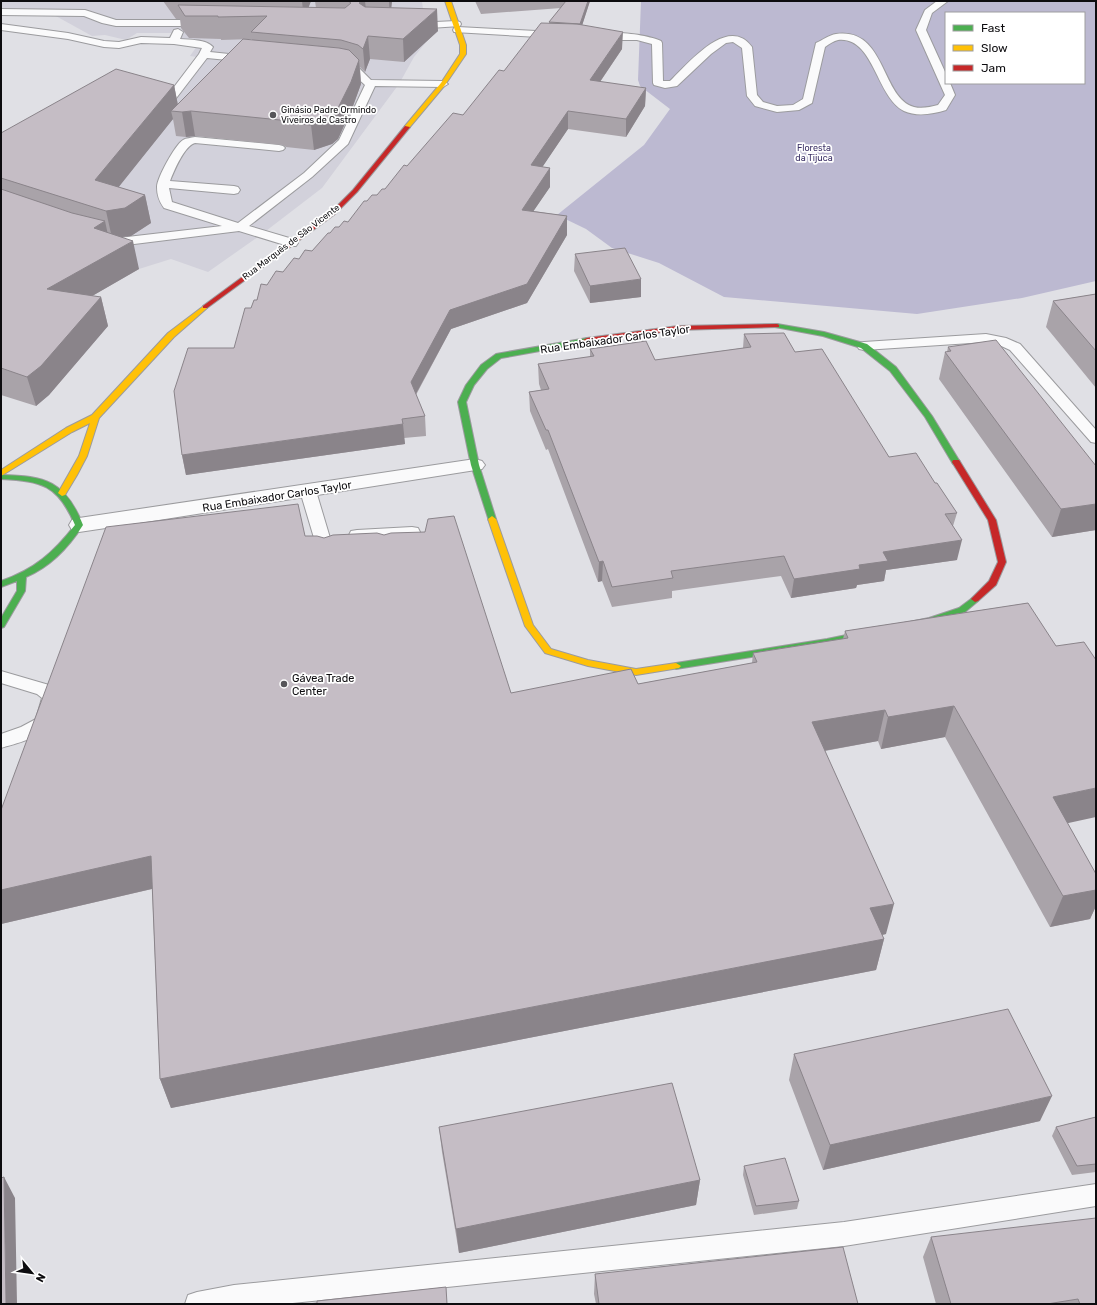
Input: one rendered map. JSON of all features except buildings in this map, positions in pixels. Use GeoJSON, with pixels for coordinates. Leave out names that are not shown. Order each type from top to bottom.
{"type":"FeatureCollection","features":[{"type":"Feature","properties":{"kind":"street","name":"Rua Marquês de São Vicente"},"geometry":{"type":"LineString","coordinates":[[1,474],[69,430],[95,418],[151,355],[171,335],[206,307],[333,213],[355,191],[443,84],[463,54],[463,45],[448,1]]}},
{"type":"Feature","properties":{"kind":"street","name":"Rua Embaixador Carlos Taylor"},"geometry":{"type":"LineString","coordinates":[[777,326],[824,334],[864,346],[893,368],[928,416],[992,520],[1002,562],[993,583],[962,610],[930,621],[827,642],[636,672],[588,663],[548,651],[529,626],[504,557],[475,465],[462,402],[470,385],[484,367],[499,356],[561,344],[678,328],[777,326]]}},
{"type":"Feature","properties":{"kind":"street"},"geometry":{"type":"LineString","coordinates":[[62,493],[75,475],[84,458],[91,440],[95,418]]}},
{"type":"Feature","properties":{"kind":"street","name":"Rua Embaixador Carlos Taylor"},"geometry":{"type":"LineString","coordinates":[[79,525],[308,492],[475,465]]}},
{"type":"Feature","properties":{"kind":"street"},"geometry":{"type":"LineString","coordinates":[[1,477],[22,477],[45,483],[62,493],[69,501],[79,525],[55,556],[40,568],[22,577],[1,584]]}},
{"type":"Feature","properties":{"kind":"street"},"geometry":{"type":"LineString","coordinates":[[1,626],[21,591],[22,577]]}},
{"type":"Feature","properties":{"kind":"lane"},"geometry":{"type":"LineString","coordinates":[[943,1],[928,12],[921,30],[945,84]]}},
{"type":"Feature","properties":{"kind":"lane"},"geometry":{"type":"LineString","coordinates":[[1,12],[79,12],[110,22],[211,23]]}},
{"type":"Feature","properties":{"kind":"lane"},"geometry":{"type":"LineString","coordinates":[[174,41],[182,22]]}},
{"type":"Feature","properties":{"kind":"lane"},"geometry":{"type":"LineString","coordinates":[[403,26],[457,27],[562,35]]}},
{"type":"Feature","properties":{"kind":"lane"},"geometry":{"type":"LineString","coordinates":[[1,28],[68,36],[104,44],[120,45],[141,40],[174,41],[205,45],[208,47],[204,55],[170,99]]}},
{"type":"Feature","properties":{"kind":"lane"},"geometry":{"type":"LineString","coordinates":[[593,37],[640,37],[650,39],[657,43],[658,83],[665,85],[673,84],[718,42],[729,38],[740,40],[747,47],[752,96],[759,104],[777,109],[795,108],[808,101],[820,46],[836,37],[852,38],[864,45],[897,101],[907,108],[923,112],[942,108],[950,95],[945,84]]}},
{"type":"Feature","properties":{"kind":"lane"},"geometry":{"type":"LineString","coordinates":[[204,55],[258,60]]}},
{"type":"Feature","properties":{"kind":"lane"},"geometry":{"type":"LineString","coordinates":[[328,66],[343,67],[356,71],[367,82],[371,83],[443,84]]}},
{"type":"Feature","properties":{"kind":"lane"},"geometry":{"type":"LineString","coordinates":[[98,241],[112,244],[240,227],[308,175],[344,142],[371,83]]}},
{"type":"Feature","properties":{"kind":"lane"},"geometry":{"type":"LineString","coordinates":[[279,148],[195,140],[190,141],[186,143],[171,166],[163,184],[165,201],[168,205],[292,243]]}},
{"type":"Feature","properties":{"kind":"lane"},"geometry":{"type":"LineString","coordinates":[[163,184],[234,190]]}},
{"type":"Feature","properties":{"kind":"lane"},"geometry":{"type":"LineString","coordinates":[[864,346],[986,338],[1001,341],[1015,347],[1096,439]]}},
{"type":"Feature","properties":{"kind":"lane"},"geometry":{"type":"LineString","coordinates":[[308,492],[332,537],[329,563]]}},
{"type":"Feature","properties":{"kind":"lane"},"geometry":{"type":"LineString","coordinates":[[332,537],[419,532]]}},
{"type":"Feature","properties":{"kind":"lane"},"geometry":{"type":"LineString","coordinates":[[385,533],[387,550]]}},
{"type":"Feature","properties":{"kind":"lane"},"geometry":{"type":"LineString","coordinates":[[1,677],[43,689],[49,693],[51,698],[44,722],[38,727],[1,741]]}},
{"type":"Feature","properties":{"kind":"lane"},"geometry":{"type":"LineString","coordinates":[[197,1304],[234,1297],[844,1234],[1096,1195]]}},
{"type":"Feature","properties":{"kind":"shaded area"},"geometry":{"type":"Polygon","coordinates":[[[1,1],[422,1],[427,41],[414,57],[399,84],[322,188],[262,234],[208,272],[171,259],[139,269],[1,164],[158,105],[197,57],[190,56],[197,46],[167,39],[172,33],[137,33],[126,40],[105,35],[92,36],[54,15],[1,15],[1,1]]]}},
{"type":"Feature","properties":{"kind":"green space","name":"Floresta da Tijuca"},"geometry":{"type":"Polygon","coordinates":[[[641,1],[1096,1],[1096,281],[1022,298],[917,314],[724,297],[659,263],[612,248],[586,229],[557,215],[644,145],[670,109],[640,86],[638,80],[641,1]]]}},
{"type":"Feature","properties":{"kind":"traffic: fast"},"geometry":{"type":"LineString","coordinates":[[777,326],[824,334],[864,346],[893,369],[928,416],[956,462]]}},
{"type":"Feature","properties":{"kind":"traffic: fast"},"geometry":{"type":"LineString","coordinates":[[492,519],[475,465],[462,402],[470,385],[484,367],[499,356],[587,340]]}},
{"type":"Feature","properties":{"kind":"traffic: fast"},"geometry":{"type":"LineString","coordinates":[[1,477],[29,479],[50,486],[67,500],[79,525],[54,555],[46,562],[26,574],[1,584]]}},
{"type":"Feature","properties":{"kind":"traffic: fast"},"geometry":{"type":"LineString","coordinates":[[1,625],[21,591],[22,577]]}},
{"type":"Feature","properties":{"kind":"traffic: fast"},"geometry":{"type":"LineString","coordinates":[[676,666],[827,642],[930,621],[962,610],[975,599]]}},
{"type":"Feature","properties":{"kind":"traffic: slow"},"geometry":{"type":"LineString","coordinates":[[407,127],[443,84],[463,54],[463,45],[448,1]]}},
{"type":"Feature","properties":{"kind":"traffic: slow"},"geometry":{"type":"LineString","coordinates":[[1,474],[69,430],[95,417],[171,335],[205,307]]}},
{"type":"Feature","properties":{"kind":"traffic: slow"},"geometry":{"type":"LineString","coordinates":[[62,493],[83,456],[95,417]]}},
{"type":"Feature","properties":{"kind":"traffic: slow"},"geometry":{"type":"LineString","coordinates":[[492,519],[529,626],[548,651],[588,663],[636,672],[676,666]]}},
{"type":"Feature","properties":{"kind":"traffic: jam"},"geometry":{"type":"LineString","coordinates":[[205,307],[333,213],[355,191],[407,127]]}},
{"type":"Feature","properties":{"kind":"traffic: jam"},"geometry":{"type":"LineString","coordinates":[[587,340],[678,328],[777,326]]}},
{"type":"Feature","properties":{"kind":"traffic: jam"},"geometry":{"type":"LineString","coordinates":[[956,462],[992,520],[1002,562],[993,583],[975,599]]}},
{"type":"Feature","properties":{"kind":"place","name":"Ginásio Padre Ormindo Viveiros de Castro"},"geometry":{"type":"Point","coordinates":[273,115]}},
{"type":"Feature","properties":{"kind":"place","name":"Gávea Trade Center"},"geometry":{"type":"Point","coordinates":[284,684]}}]}
